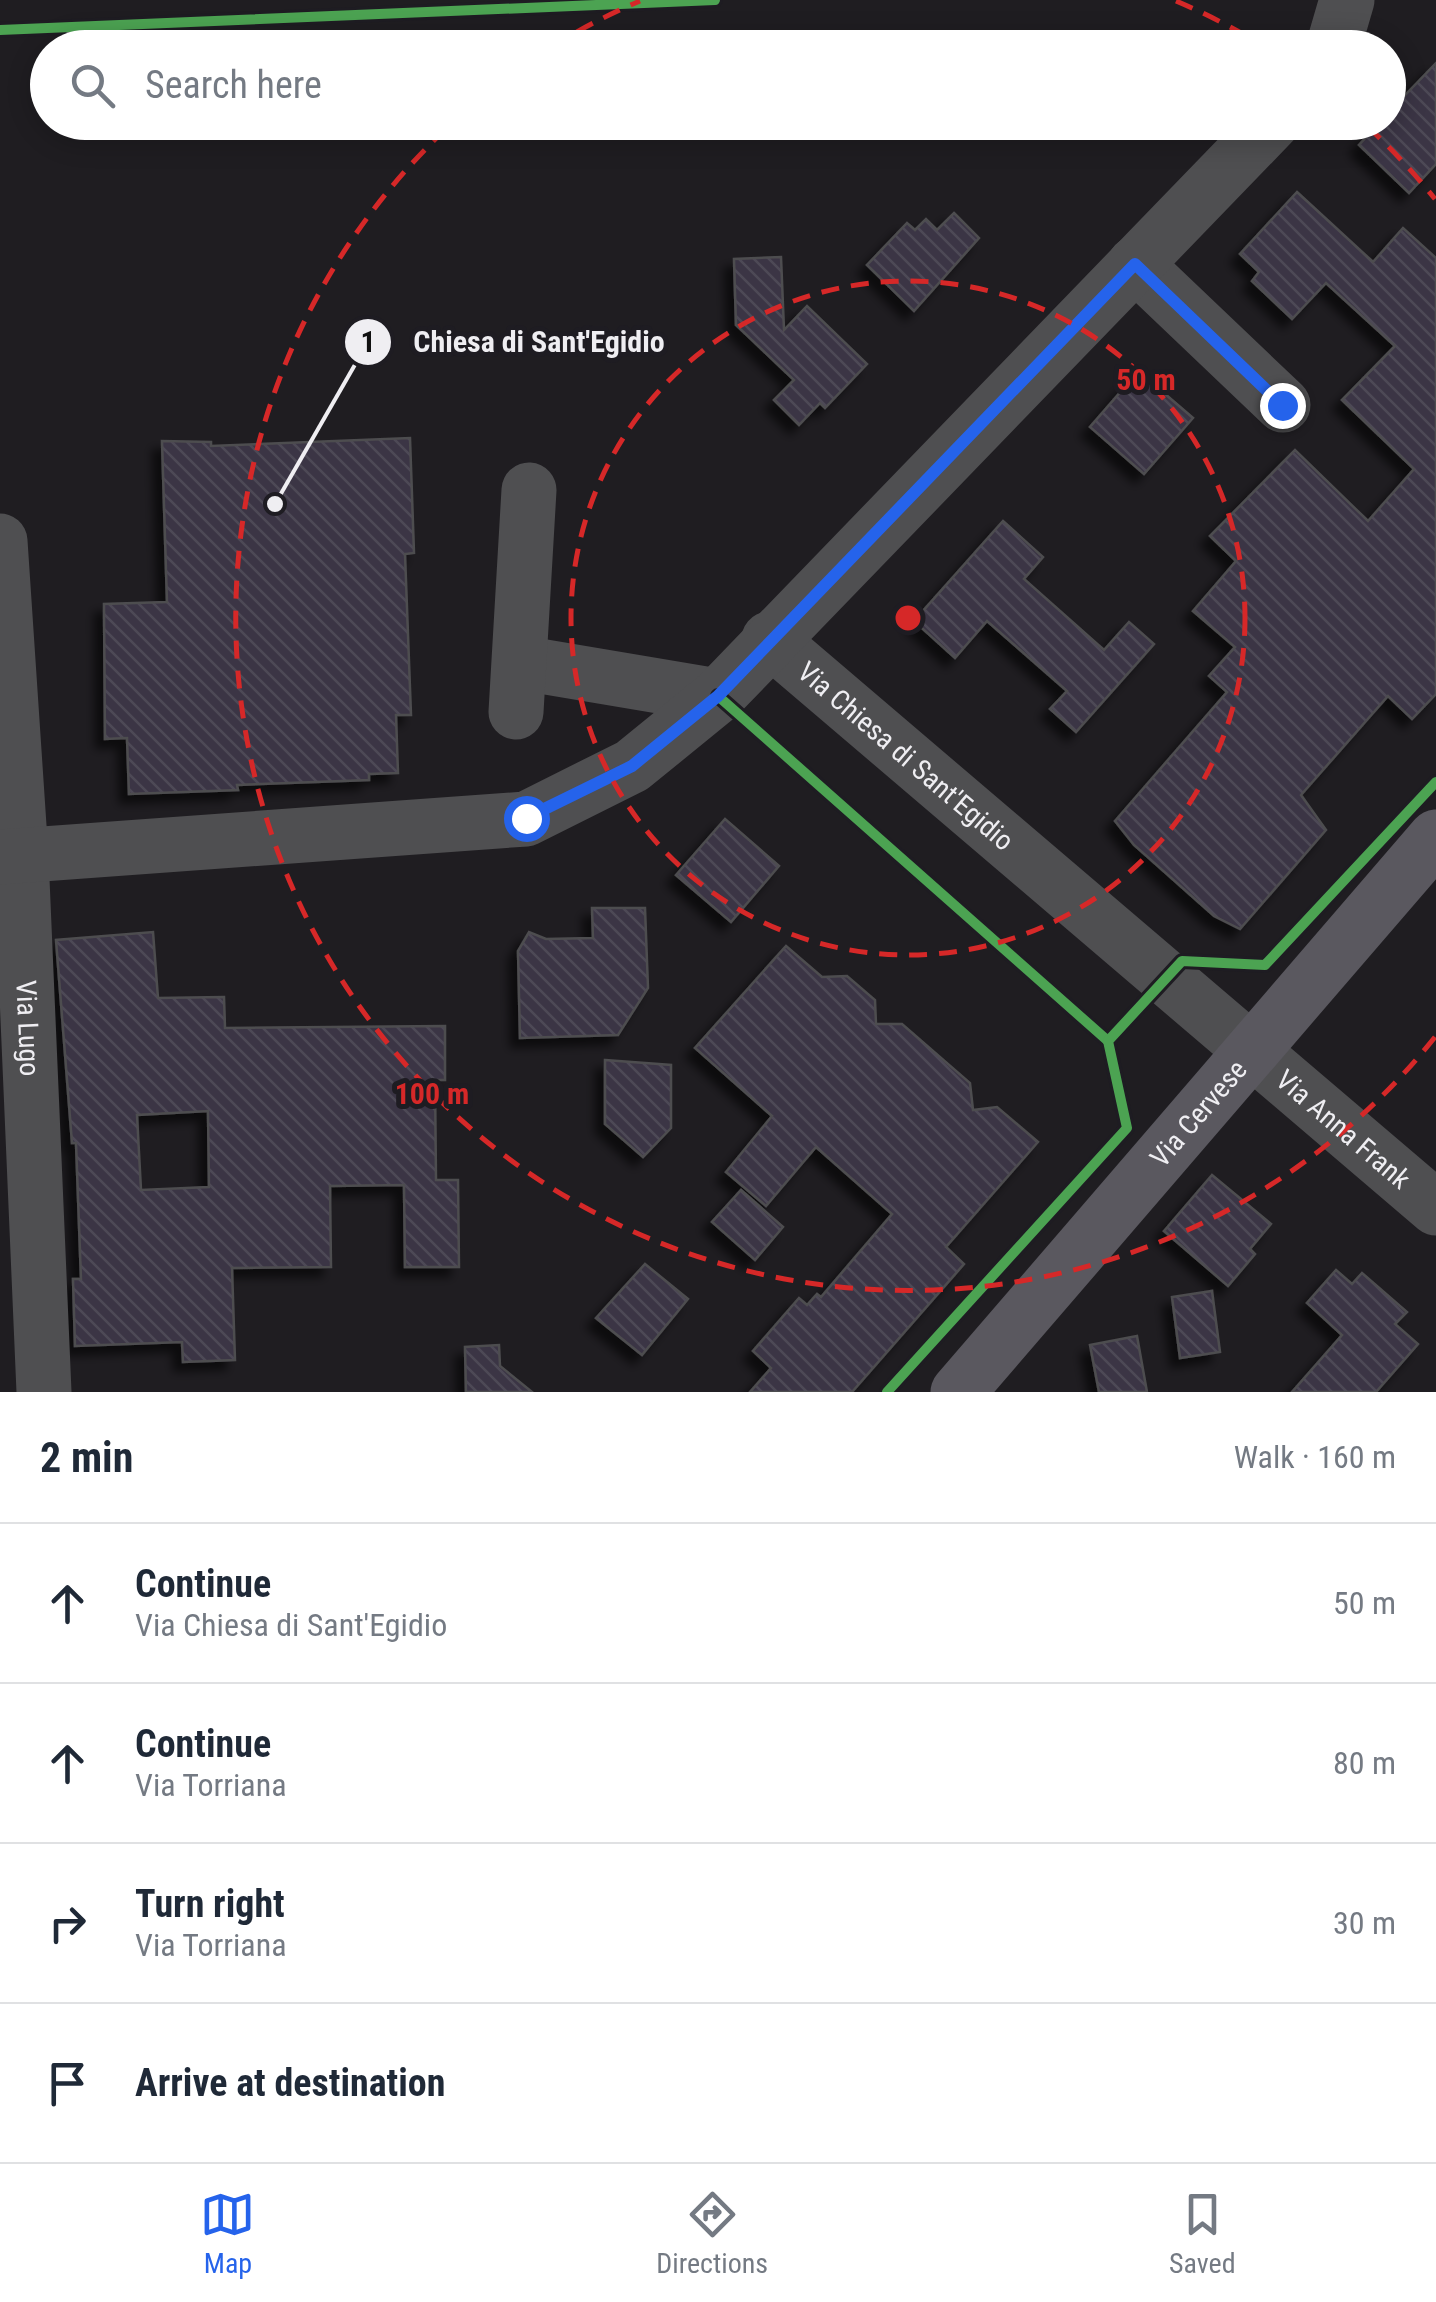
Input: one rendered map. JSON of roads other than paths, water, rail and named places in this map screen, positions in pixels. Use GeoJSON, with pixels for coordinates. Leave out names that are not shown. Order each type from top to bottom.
{"type":"FeatureCollection","features":[{"type":"Feature","properties":{"kind":"main road","name":"Via Cervese"},"geometry":{"type":"LineString","coordinates":[[958,1392],[1000,1370],[1249,1049],[1436,836]]}},
{"type":"Feature","properties":{"kind":"street"},"geometry":{"type":"LineString","coordinates":[[1339,30],[1348,0]]}},
{"type":"Feature","properties":{"kind":"street"},"geometry":{"type":"LineString","coordinates":[[11,857],[526,818],[632,766],[718,696],[769,639],[1256,140]]}},
{"type":"Feature","properties":{"kind":"street"},"geometry":{"type":"LineString","coordinates":[[1135,264],[1282,405]]}},
{"type":"Feature","properties":{"kind":"street"},"geometry":{"type":"LineString","coordinates":[[529,490],[518,688],[718,696]]}},
{"type":"Feature","properties":{"kind":"street","name":"Via Lugo"},"geometry":{"type":"LineString","coordinates":[[0,541],[11,857],[20,1336],[44,1392]]}},
{"type":"Feature","properties":{"kind":"street","name":"Via Chiesa di Sant'Egidio"},"geometry":{"type":"LineString","coordinates":[[769,639],[1249,1049]]}},
{"type":"Feature","properties":{"kind":"street","name":"Via Anna Frank"},"geometry":{"type":"LineString","coordinates":[[1249,1049],[1436,1208]]}},
{"type":"Feature","properties":{"kind":"place","name":"Chiesa di Sant'Egidio"},"geometry":{"type":"Point","coordinates":[275,504]}}]}
